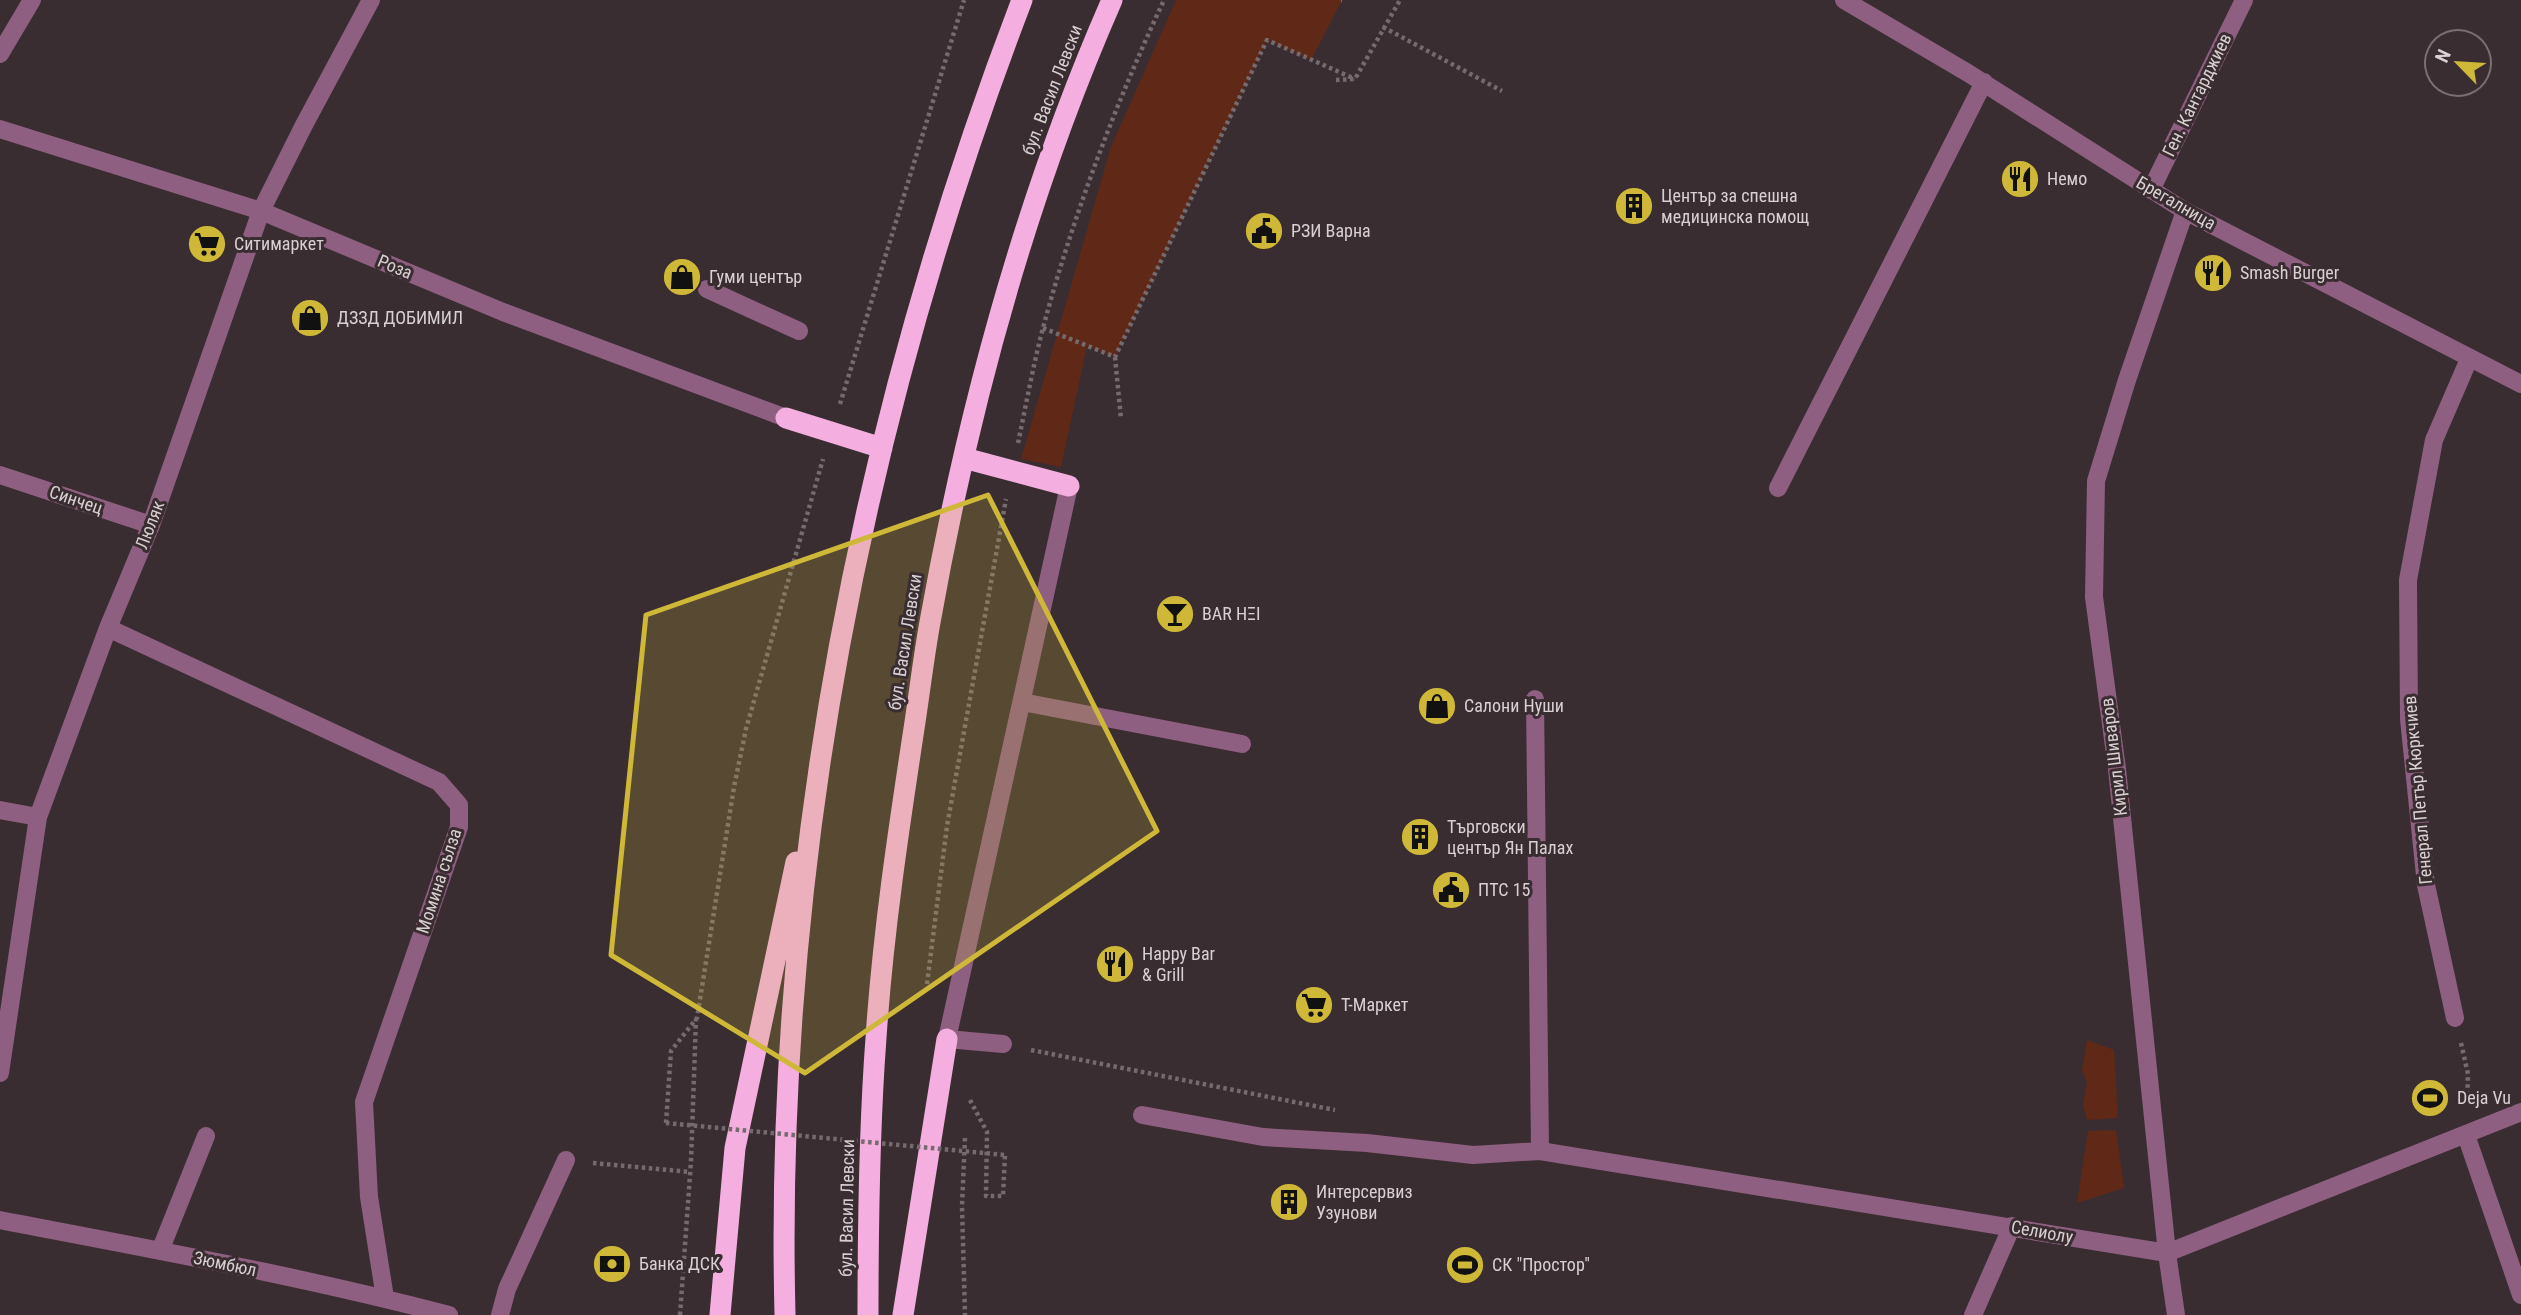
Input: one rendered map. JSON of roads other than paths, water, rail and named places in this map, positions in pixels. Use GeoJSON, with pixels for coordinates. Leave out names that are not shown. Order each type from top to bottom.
{"type":"FeatureCollection","features":[{"type":"Feature","properties":{"kind":"highway"},"geometry":{"type":"LineString","coordinates":[[720,1315],[734,1147],[828,716],[882,448],[945,226],[1022,0]]}},
{"type":"Feature","properties":{"kind":"highway","name":"бул. Васил Левски"},"geometry":{"type":"LineString","coordinates":[[867,1315],[869,1169],[876,1035],[897,848],[929,625],[947,533],[986,365],[1027,223],[1057,134],[1112,0]]}},
{"type":"Feature","properties":{"kind":"highway"},"geometry":{"type":"LineString","coordinates":[[1090,51],[1124,0]]}},
{"type":"Feature","properties":{"kind":"highway"},"geometry":{"type":"LineString","coordinates":[[786,418],[882,448]]}},
{"type":"Feature","properties":{"kind":"highway"},"geometry":{"type":"LineString","coordinates":[[964,458],[1069,486]]}},
{"type":"Feature","properties":{"kind":"highway"},"geometry":{"type":"LineString","coordinates":[[785,1315],[786,1107],[794,985],[828,716]]}},
{"type":"Feature","properties":{"kind":"highway"},"geometry":{"type":"LineString","coordinates":[[903,1315],[947,1039]]}},
{"type":"Feature","properties":{"kind":"street"},"geometry":{"type":"LineString","coordinates":[[0,54],[32,0]]}},
{"type":"Feature","properties":{"kind":"street","name":"Люляк"},"geometry":{"type":"LineString","coordinates":[[0,1073],[38,817],[108,628],[151,525],[261,211],[371,0]]}},
{"type":"Feature","properties":{"kind":"street","name":"Брегалница"},"geometry":{"type":"LineString","coordinates":[[1844,0],[1984,82],[2185,211],[2521,384]]}},
{"type":"Feature","properties":{"kind":"street","name":"Ген. Кантарджиев"},"geometry":{"type":"LineString","coordinates":[[2151,190],[2244,0]]}},
{"type":"Feature","properties":{"kind":"street"},"geometry":{"type":"LineString","coordinates":[[1778,488],[1984,82]]}},
{"type":"Feature","properties":{"kind":"street","name":"Роза"},"geometry":{"type":"LineString","coordinates":[[0,129],[261,211],[503,312],[786,418]]}},
{"type":"Feature","properties":{"kind":"street","name":"Кирил Шиваров"},"geometry":{"type":"LineString","coordinates":[[2176,1315],[2166,1253],[2117,769],[2094,597],[2094,571],[2096,481],[2127,380],[2185,211]]}},
{"type":"Feature","properties":{"kind":"street"},"geometry":{"type":"LineString","coordinates":[[707,289],[799,331]]}},
{"type":"Feature","properties":{"kind":"street","name":"Генерал Петър Кюркчиев"},"geometry":{"type":"LineString","coordinates":[[2455,1018],[2426,885],[2409,719],[2408,580],[2434,440],[2469,359]]}},
{"type":"Feature","properties":{"kind":"street","name":"Синчец"},"geometry":{"type":"LineString","coordinates":[[0,475],[151,525]]}},
{"type":"Feature","properties":{"kind":"street"},"geometry":{"type":"LineString","coordinates":[[1003,1044],[947,1039],[1069,486]]}},
{"type":"Feature","properties":{"kind":"street","name":"Момина сълза"},"geometry":{"type":"LineString","coordinates":[[108,628],[439,782],[459,804],[459,827],[364,1102],[369,1196],[385,1298]]}},
{"type":"Feature","properties":{"kind":"street"},"geometry":{"type":"LineString","coordinates":[[1535,699],[1540,1150]]}},
{"type":"Feature","properties":{"kind":"street"},"geometry":{"type":"LineString","coordinates":[[1022,702],[1242,744]]}},
{"type":"Feature","properties":{"kind":"street"},"geometry":{"type":"LineString","coordinates":[[0,810],[38,817]]}},
{"type":"Feature","properties":{"kind":"street"},"geometry":{"type":"LineString","coordinates":[[2166,1253],[2521,1112]]}},
{"type":"Feature","properties":{"kind":"street","name":"Селиолу"},"geometry":{"type":"LineString","coordinates":[[1142,1115],[1263,1137],[1367,1143],[1473,1155],[1540,1150],[2166,1253]]}},
{"type":"Feature","properties":{"kind":"street"},"geometry":{"type":"LineString","coordinates":[[2466,1135],[2521,1295]]}},
{"type":"Feature","properties":{"kind":"street"},"geometry":{"type":"LineString","coordinates":[[160,1251],[206,1136]]}},
{"type":"Feature","properties":{"kind":"street"},"geometry":{"type":"LineString","coordinates":[[500,1315],[507,1289],[566,1160]]}},
{"type":"Feature","properties":{"kind":"street","name":"Зюмбюл"},"geometry":{"type":"LineString","coordinates":[[0,1220],[385,1298],[449,1315]]}},
{"type":"Feature","properties":{"kind":"street"},"geometry":{"type":"LineString","coordinates":[[1973,1315],[2012,1226]]}},
{"type":"Feature","properties":{"kind":"place","name":"Немо"},"geometry":{"type":"Point","coordinates":[2020,179]}},
{"type":"Feature","properties":{"kind":"place","name":"Център за спешна медицинска помощ"},"geometry":{"type":"Point","coordinates":[1634,206]}},
{"type":"Feature","properties":{"kind":"place","name":"РЗИ Варна"},"geometry":{"type":"Point","coordinates":[1264,231]}},
{"type":"Feature","properties":{"kind":"place","name":"Ситимаркет"},"geometry":{"type":"Point","coordinates":[207,244]}},
{"type":"Feature","properties":{"kind":"place","name":"Smash Burger"},"geometry":{"type":"Point","coordinates":[2213,273]}},
{"type":"Feature","properties":{"kind":"place","name":"Гуми център"},"geometry":{"type":"Point","coordinates":[682,277]}},
{"type":"Feature","properties":{"kind":"place","name":"ДЗЗД ДОБИМИЛ"},"geometry":{"type":"Point","coordinates":[310,318]}},
{"type":"Feature","properties":{"kind":"place","name":"BAR HΞI"},"geometry":{"type":"Point","coordinates":[1175,614]}},
{"type":"Feature","properties":{"kind":"place","name":"Салони Нуши"},"geometry":{"type":"Point","coordinates":[1437,706]}},
{"type":"Feature","properties":{"kind":"place","name":"Търговски център Ян Палах"},"geometry":{"type":"Point","coordinates":[1420,837]}},
{"type":"Feature","properties":{"kind":"place","name":"ПТС 15"},"geometry":{"type":"Point","coordinates":[1451,890]}},
{"type":"Feature","properties":{"kind":"place","name":"Happy Bar & Grill"},"geometry":{"type":"Point","coordinates":[1115,964]}},
{"type":"Feature","properties":{"kind":"place","name":"Т-Маркет"},"geometry":{"type":"Point","coordinates":[1314,1005]}},
{"type":"Feature","properties":{"kind":"place","name":"Deja Vu"},"geometry":{"type":"Point","coordinates":[2430,1098]}},
{"type":"Feature","properties":{"kind":"place","name":"Интерсервиз Узунови"},"geometry":{"type":"Point","coordinates":[1289,1202]}},
{"type":"Feature","properties":{"kind":"place","name":"Банка ДСК"},"geometry":{"type":"Point","coordinates":[612,1264]}},
{"type":"Feature","properties":{"kind":"place","name":"СК \"Простор''"},"geometry":{"type":"Point","coordinates":[1465,1265]}}]}
